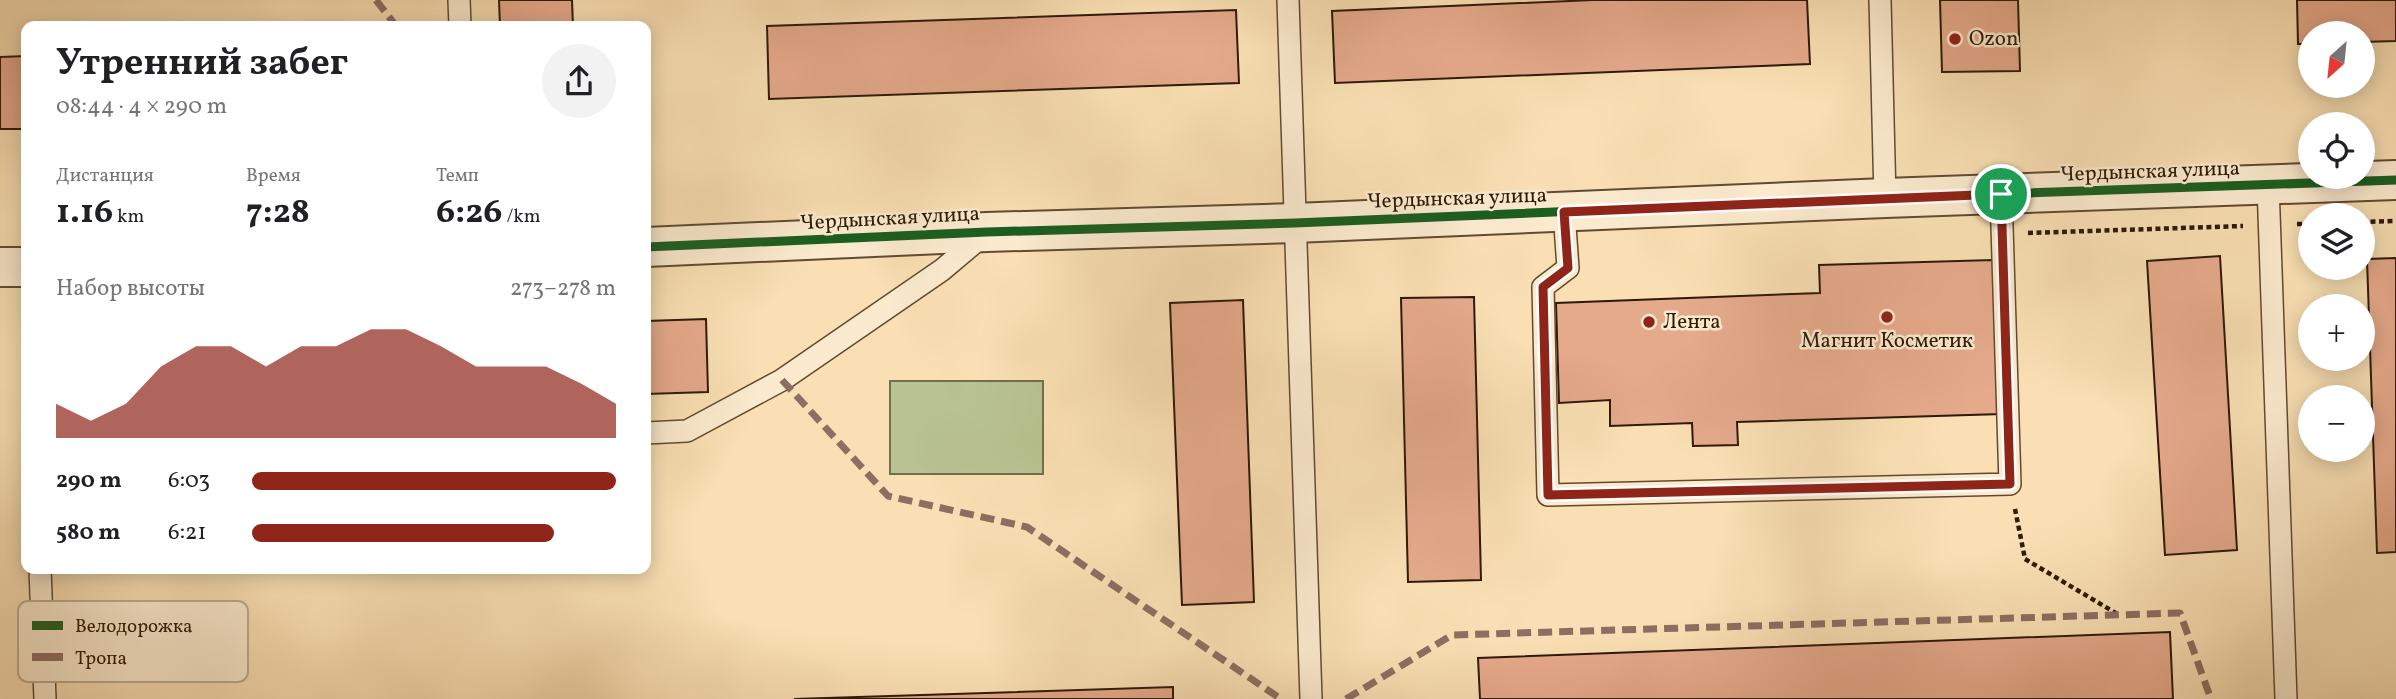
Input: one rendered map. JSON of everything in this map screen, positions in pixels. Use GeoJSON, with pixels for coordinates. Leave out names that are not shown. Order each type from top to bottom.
{"type":"FeatureCollection","features":[{"type":"Feature","properties":{"kind":"street","name":"Чердынская улица"},"geometry":{"type":"LineString","coordinates":[[651,247],[2396,180]]}},
{"type":"Feature","properties":{"kind":"street"},"geometry":{"type":"LineString","coordinates":[[0,267],[21,268]]}},
{"type":"Feature","properties":{"kind":"lane"},"geometry":{"type":"LineString","coordinates":[[459,0],[460,21]]}},
{"type":"Feature","properties":{"kind":"lane"},"geometry":{"type":"LineString","coordinates":[[1288,0],[1311,699]]}},
{"type":"Feature","properties":{"kind":"lane"},"geometry":{"type":"LineString","coordinates":[[1880,0],[1885,198]]}},
{"type":"Feature","properties":{"kind":"lane"},"geometry":{"type":"LineString","coordinates":[[2268,185],[2286,699]]}},
{"type":"Feature","properties":{"kind":"lane"},"geometry":{"type":"LineString","coordinates":[[1564,212],[1568,268],[1543,287],[1548,495],[2010,484],[2001,194]]}},
{"type":"Feature","properties":{"kind":"lane"},"geometry":{"type":"LineString","coordinates":[[651,433],[687,431],[782,380],[942,270],[987,232]]}},
{"type":"Feature","properties":{"kind":"lane"},"geometry":{"type":"LineString","coordinates":[[40,574],[41,601]]}},
{"type":"Feature","properties":{"kind":"path"},"geometry":{"type":"LineString","coordinates":[[2375,222],[2396,221]]}},
{"type":"Feature","properties":{"kind":"path"},"geometry":{"type":"LineString","coordinates":[[2010,484],[2025,559],[2119,615]]}},
{"type":"Feature","properties":{"kind":"green space"},"geometry":{"type":"Polygon","coordinates":[[[890,381],[1043,381],[1043,474],[890,474],[890,381]]]}},
{"type":"Feature","properties":{"kind":"building"},"geometry":{"type":"Polygon","coordinates":[[[499,0],[572,0],[573,21],[500,21],[499,0]]]}},
{"type":"Feature","properties":{"kind":"building"},"geometry":{"type":"Polygon","coordinates":[[[1593,0],[1807,0],[1810,64],[1335,83],[1332,11],[1593,0]]]}},
{"type":"Feature","properties":{"kind":"building"},"geometry":{"type":"Polygon","coordinates":[[[1940,0],[2018,0],[2020,71],[1942,72],[1940,0]]]}},
{"type":"Feature","properties":{"kind":"building"},"geometry":{"type":"Polygon","coordinates":[[[2297,0],[2396,0],[2396,41],[2375,42],[2375,21],[2298,21],[2298,44],[2297,0]]]}},
{"type":"Feature","properties":{"kind":"building"},"geometry":{"type":"Polygon","coordinates":[[[1236,10],[1239,83],[769,99],[767,26],[1236,10]]]}},
{"type":"Feature","properties":{"kind":"building"},"geometry":{"type":"Polygon","coordinates":[[[21,56],[21,129],[0,129],[0,57],[21,56]]]}},
{"type":"Feature","properties":{"kind":"building"},"geometry":{"type":"Polygon","coordinates":[[[2220,256],[2237,550],[2165,555],[2147,261],[2220,256]]]}},
{"type":"Feature","properties":{"kind":"building"},"geometry":{"type":"Polygon","coordinates":[[[2396,258],[2396,552],[2377,553],[2375,385],[2371,385],[2371,371],[2375,371],[2375,294],[2368,294],[2368,280],[2375,280],[2375,259],[2396,258]]]}},
{"type":"Feature","properties":{"kind":"building"},"geometry":{"type":"Polygon","coordinates":[[[1993,260],[2002,414],[1737,422],[1738,445],[1693,446],[1692,423],[1610,426],[1610,400],[1559,403],[1556,303],[1820,293],[1819,265],[1993,260]]]}},
{"type":"Feature","properties":{"kind":"building"},"geometry":{"type":"Polygon","coordinates":[[[1474,297],[1481,580],[1408,582],[1401,298],[1474,297]]]}},
{"type":"Feature","properties":{"kind":"building"},"geometry":{"type":"Polygon","coordinates":[[[1243,300],[1254,602],[1182,605],[1170,303],[1243,300]]]}},
{"type":"Feature","properties":{"kind":"building"},"geometry":{"type":"Polygon","coordinates":[[[706,319],[708,392],[651,394],[651,321],[706,319]]]}},
{"type":"Feature","properties":{"kind":"building"},"geometry":{"type":"Polygon","coordinates":[[[2170,632],[2173,699],[1480,699],[1478,658],[2170,632]]]}},
{"type":"Feature","properties":{"kind":"building"},"geometry":{"type":"Polygon","coordinates":[[[1173,687],[1173,699],[794,699],[1173,687]]]}},
{"type":"Feature","properties":{"kind":"marked path"},"geometry":{"type":"LineString","coordinates":[[376,0],[392,21]]}},
{"type":"Feature","properties":{"kind":"marked path"},"geometry":{"type":"LineString","coordinates":[[782,380],[888,496],[1027,527],[1281,699]]}},
{"type":"Feature","properties":{"kind":"marked path"},"geometry":{"type":"LineString","coordinates":[[1346,699],[1452,635],[2180,613],[2211,699]]}},
{"type":"Feature","properties":{"kind":"cycle path"},"geometry":{"type":"LineString","coordinates":[[651,247],[2396,180]]}},
{"type":"Feature","properties":{"kind":"place","name":"Ozon"},"geometry":{"type":"Point","coordinates":[1955,39]}},
{"type":"Feature","properties":{"kind":"place","name":"Магнит Косметик"},"geometry":{"type":"Point","coordinates":[1887,317]}},
{"type":"Feature","properties":{"kind":"place","name":"Лента"},"geometry":{"type":"Point","coordinates":[1649,322]}},
{"type":"Feature","properties":{"kind":"route"},"geometry":{"type":"LineString","coordinates":[[2001,194],[2010,484],[1548,495],[1543,287],[1568,268],[1564,212],[2001,194]]}}]}
